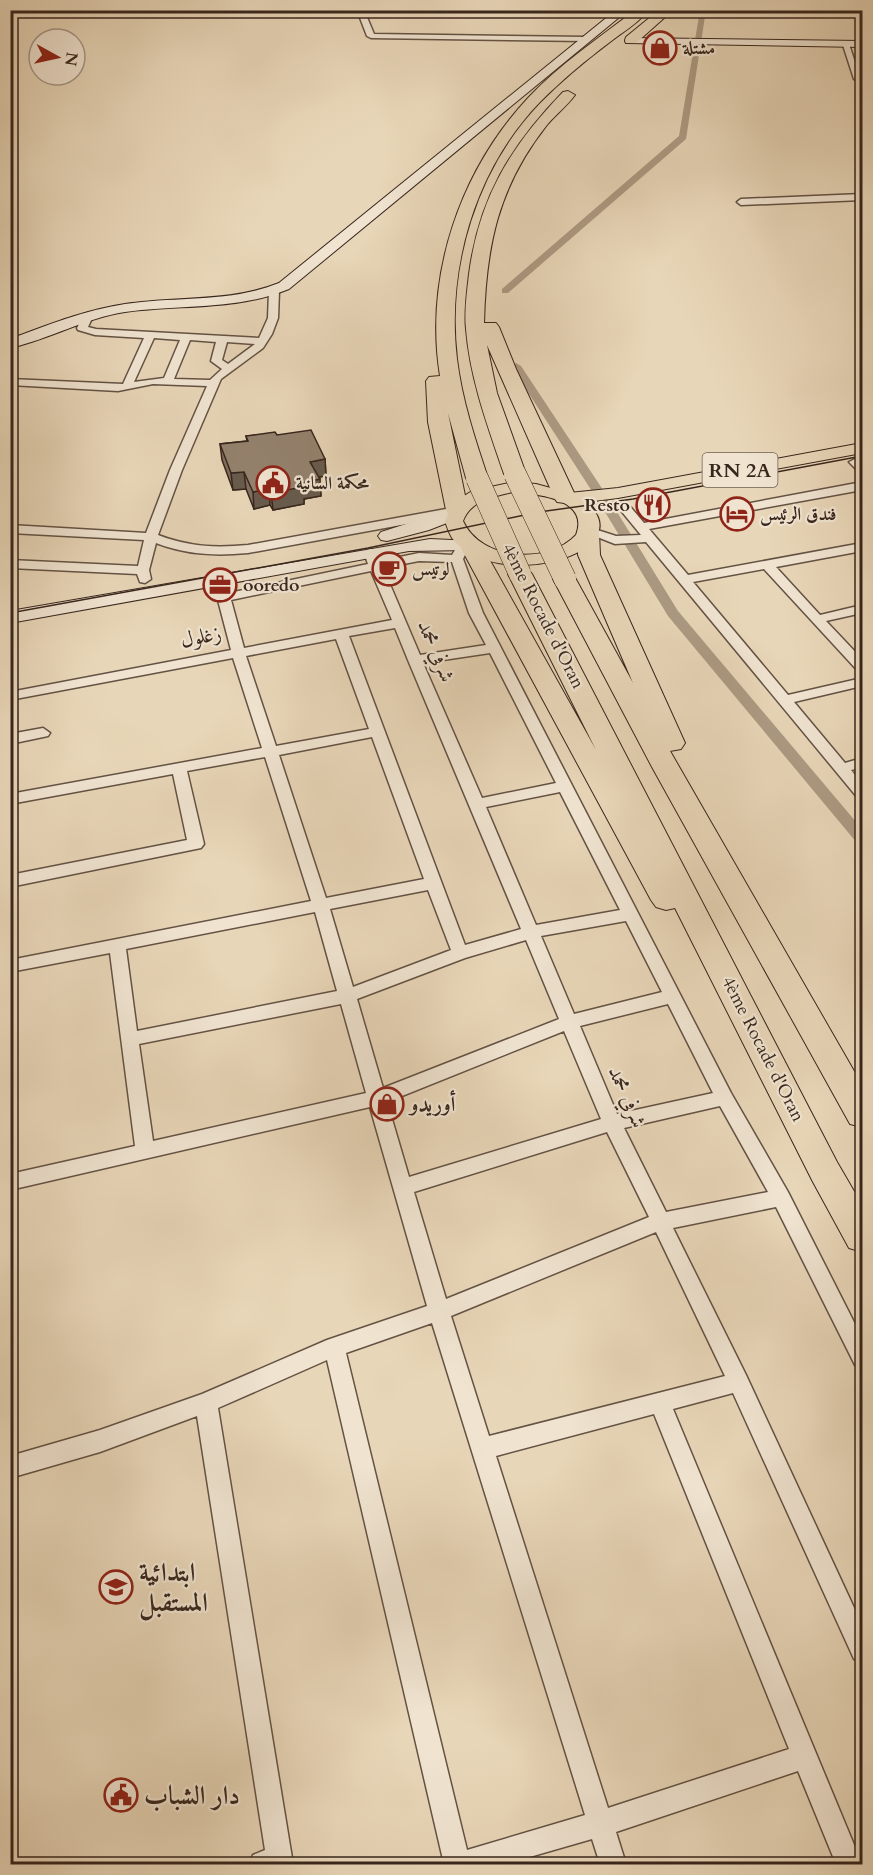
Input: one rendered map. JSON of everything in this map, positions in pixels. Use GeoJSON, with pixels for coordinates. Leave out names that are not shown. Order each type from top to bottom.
{"type":"FeatureCollection","features":[{"type":"Feature","properties":{"kind":"highway"},"geometry":{"type":"LineString","coordinates":[[616,53],[667,10]]}},
{"type":"Feature","properties":{"kind":"highway","name":"4ème Rocade d'Oran"},"geometry":{"type":"LineString","coordinates":[[629,12],[535,99],[509,129],[487,162],[475,186],[461,227],[450,274],[445,320],[447,357],[456,407],[477,478],[520,574],[825,1172],[862,1237]]}},
{"type":"Feature","properties":{"kind":"highway","name":"4ème Rocade d'Oran"},"geometry":{"type":"LineString","coordinates":[[578,85],[542,122],[512,165],[500,188],[481,247],[475,328],[487,393],[515,474],[565,579],[665,767],[862,1114]]}},
{"type":"Feature","properties":{"kind":"highway"},"geometry":{"type":"LineString","coordinates":[[481,247],[490,327],[496,347],[567,497]]}},
{"type":"Feature","properties":{"kind":"highway"},"geometry":{"type":"LineString","coordinates":[[450,274],[436,338],[436,384],[438,422],[457,512]]}},
{"type":"Feature","properties":{"kind":"highway"},"geometry":{"type":"LineString","coordinates":[[588,529],[589,555],[722,854],[732,887]]}},
{"type":"Feature","properties":{"kind":"highway"},"geometry":{"type":"LineString","coordinates":[[467,549],[652,876],[825,1172]]}},
{"type":"Feature","properties":{"kind":"main road"},"geometry":{"type":"LineString","coordinates":[[10,344],[62,324],[85,322],[124,308],[241,299],[274,291],[284,286],[587,39],[629,12]]}},
{"type":"Feature","properties":{"kind":"main road"},"geometry":{"type":"LineString","coordinates":[[630,41],[862,44]]}},
{"type":"Feature","properties":{"kind":"main road","name":"RN 2A"},"geometry":{"type":"LineString","coordinates":[[588,529],[595,517],[616,504],[861,460]]}},
{"type":"Feature","properties":{"kind":"main road"},"geometry":{"type":"LineString","coordinates":[[10,604],[144,575],[385,536],[423,526],[457,512],[466,501],[479,494],[513,487],[541,489],[567,497],[586,513],[588,529],[574,548],[562,554],[532,560],[500,558],[467,549],[420,544],[373,559],[221,590],[10,617]]}},
{"type":"Feature","properties":{"kind":"main road","name":"RN 2A"},"geometry":{"type":"LineString","coordinates":[[567,497],[590,497],[616,504]]}},
{"type":"Feature","properties":{"kind":"main road"},"geometry":{"type":"LineString","coordinates":[[457,512],[455,530],[467,549]]}},
{"type":"Feature","properties":{"kind":"street"},"geometry":{"type":"LineString","coordinates":[[360,10],[371,36],[587,39]]}},
{"type":"Feature","properties":{"kind":"street"},"geometry":{"type":"LineString","coordinates":[[845,44],[858,79]]}},
{"type":"Feature","properties":{"kind":"street"},"geometry":{"type":"LineString","coordinates":[[741,202],[862,197]]}},
{"type":"Feature","properties":{"kind":"street"},"geometry":{"type":"LineString","coordinates":[[10,564],[144,575],[151,537],[176,470],[214,383],[217,377],[262,341],[273,318],[274,291]]}},
{"type":"Feature","properties":{"kind":"street"},"geometry":{"type":"LineString","coordinates":[[85,322],[95,332],[262,341]]}},
{"type":"Feature","properties":{"kind":"street"},"geometry":{"type":"LineString","coordinates":[[127,386],[150,335]]}},
{"type":"Feature","properties":{"kind":"street"},"geometry":{"type":"LineString","coordinates":[[168,381],[186,338]]}},
{"type":"Feature","properties":{"kind":"street"},"geometry":{"type":"LineString","coordinates":[[222,340],[216,361],[228,368]]}},
{"type":"Feature","properties":{"kind":"street"},"geometry":{"type":"LineString","coordinates":[[10,382],[118,388],[168,381],[214,383]]}},
{"type":"Feature","properties":{"kind":"street"},"geometry":{"type":"LineString","coordinates":[[588,529],[608,538],[622,541],[862,486]]}},
{"type":"Feature","properties":{"kind":"street"},"geometry":{"type":"LineString","coordinates":[[616,504],[684,580],[862,793]]}},
{"type":"Feature","properties":{"kind":"street"},"geometry":{"type":"LineString","coordinates":[[10,529],[151,537],[172,545],[202,551],[457,512]]}},
{"type":"Feature","properties":{"kind":"street"},"geometry":{"type":"LineString","coordinates":[[684,580],[862,547]]}},
{"type":"Feature","properties":{"kind":"street"},"geometry":{"type":"LineString","coordinates":[[467,549],[477,613],[725,1098],[781,1198],[862,1358]]}},
{"type":"Feature","properties":{"kind":"street","name":"شرفي محمد"},"geometry":{"type":"LineString","coordinates":[[373,559],[612,1123],[739,1382],[862,1651]]}},
{"type":"Feature","properties":{"kind":"street"},"geometry":{"type":"LineString","coordinates":[[768,566],[862,667]]}},
{"type":"Feature","properties":{"kind":"street"},"geometry":{"type":"LineString","coordinates":[[221,590],[238,652],[321,906],[439,1311],[613,1864]]}},
{"type":"Feature","properties":{"kind":"street"},"geometry":{"type":"LineString","coordinates":[[818,619],[862,609]]}},
{"type":"Feature","properties":{"kind":"street","name":"زغلول"},"geometry":{"type":"LineString","coordinates":[[10,696],[399,623]]}},
{"type":"Feature","properties":{"kind":"street"},"geometry":{"type":"LineString","coordinates":[[341,634],[460,953]]}},
{"type":"Feature","properties":{"kind":"street"},"geometry":{"type":"LineString","coordinates":[[415,660],[495,648]]}},
{"type":"Feature","properties":{"kind":"street"},"geometry":{"type":"LineString","coordinates":[[785,700],[862,682]]}},
{"type":"Feature","properties":{"kind":"street"},"geometry":{"type":"LineString","coordinates":[[10,799],[377,732]]}},
{"type":"Feature","properties":{"kind":"street"},"geometry":{"type":"LineString","coordinates":[[10,739],[44,733]]}},
{"type":"Feature","properties":{"kind":"street"},"geometry":{"type":"LineString","coordinates":[[842,768],[862,763]]}},
{"type":"Feature","properties":{"kind":"street"},"geometry":{"type":"LineString","coordinates":[[10,881],[196,843],[179,769]]}},
{"type":"Feature","properties":{"kind":"street"},"geometry":{"type":"LineString","coordinates":[[477,804],[565,786]]}},
{"type":"Feature","properties":{"kind":"street"},"geometry":{"type":"LineString","coordinates":[[10,966],[433,883]]}},
{"type":"Feature","properties":{"kind":"street"},"geometry":{"type":"LineString","coordinates":[[130,1039],[347,996],[460,953],[531,932],[631,914]]}},
{"type":"Feature","properties":{"kind":"street"},"geometry":{"type":"LineString","coordinates":[[117,945],[145,1151]]}},
{"type":"Feature","properties":{"kind":"street"},"geometry":{"type":"LineString","coordinates":[[10,1182],[377,1098],[569,1022],[673,996]]}},
{"type":"Feature","properties":{"kind":"street"},"geometry":{"type":"LineString","coordinates":[[403,1187],[612,1123],[725,1098]]}},
{"type":"Feature","properties":{"kind":"street"},"geometry":{"type":"LineString","coordinates":[[10,1467],[100,1441],[206,1402],[334,1347],[439,1311],[659,1222],[781,1198]]}},
{"type":"Feature","properties":{"kind":"street"},"geometry":{"type":"LineString","coordinates":[[334,1347],[457,1864]]}},
{"type":"Feature","properties":{"kind":"street"},"geometry":{"type":"LineString","coordinates":[[482,1449],[739,1382]]}},
{"type":"Feature","properties":{"kind":"street"},"geometry":{"type":"LineString","coordinates":[[206,1402],[273,1863]]}},
{"type":"Feature","properties":{"kind":"street"},"geometry":{"type":"LineString","coordinates":[[660,1403],[849,1864]]}},
{"type":"Feature","properties":{"kind":"street"},"geometry":{"type":"LineString","coordinates":[[462,1864],[600,1824],[805,1756]]}},
{"type":"Feature","properties":{"kind":"building","name":"محكمة السانية"},"geometry":{"type":"Polygon","coordinates":[[[311,430],[325,459],[310,462],[320,479],[301,483],[303,487],[271,493],[269,489],[253,492],[244,472],[231,473],[220,444],[248,441],[246,436],[275,432],[277,435],[311,430]]]}},
{"type":"Feature","properties":{"kind":"waterway"},"geometry":{"type":"LineString","coordinates":[[505,291],[683,137],[703,10]]}},
{"type":"Feature","properties":{"kind":"waterway"},"geometry":{"type":"LineString","coordinates":[[516,366],[603,499]]}},
{"type":"Feature","properties":{"kind":"waterway"},"geometry":{"type":"LineString","coordinates":[[608,507],[673,613],[862,839]]}},
{"type":"Feature","properties":{"kind":"tram line"},"geometry":{"type":"LineString","coordinates":[[10,613],[368,548],[539,512],[633,499],[862,456]]}},
{"type":"Feature","properties":{"kind":"place","name":"مشتلة"},"geometry":{"type":"Point","coordinates":[660,48]}},
{"type":"Feature","properties":{"kind":"place","name":"محكمة السانية"},"geometry":{"type":"Point","coordinates":[273,483]}},
{"type":"Feature","properties":{"kind":"place","name":"Resto"},"geometry":{"type":"Point","coordinates":[653,505]}},
{"type":"Feature","properties":{"kind":"place","name":"فندق الرئيس"},"geometry":{"type":"Point","coordinates":[737,514]}},
{"type":"Feature","properties":{"kind":"place","name":"لوتيس"},"geometry":{"type":"Point","coordinates":[389,569]}},
{"type":"Feature","properties":{"kind":"place","name":"ooredo"},"geometry":{"type":"Point","coordinates":[220,585]}},
{"type":"Feature","properties":{"kind":"place","name":"أوريدو"},"geometry":{"type":"Point","coordinates":[387,1104]}},
{"type":"Feature","properties":{"kind":"place","name":"ابتدائية المستقبل"},"geometry":{"type":"Point","coordinates":[116,1587]}},
{"type":"Feature","properties":{"kind":"place","name":"دار الشباب"},"geometry":{"type":"Point","coordinates":[121,1795]}}]}
